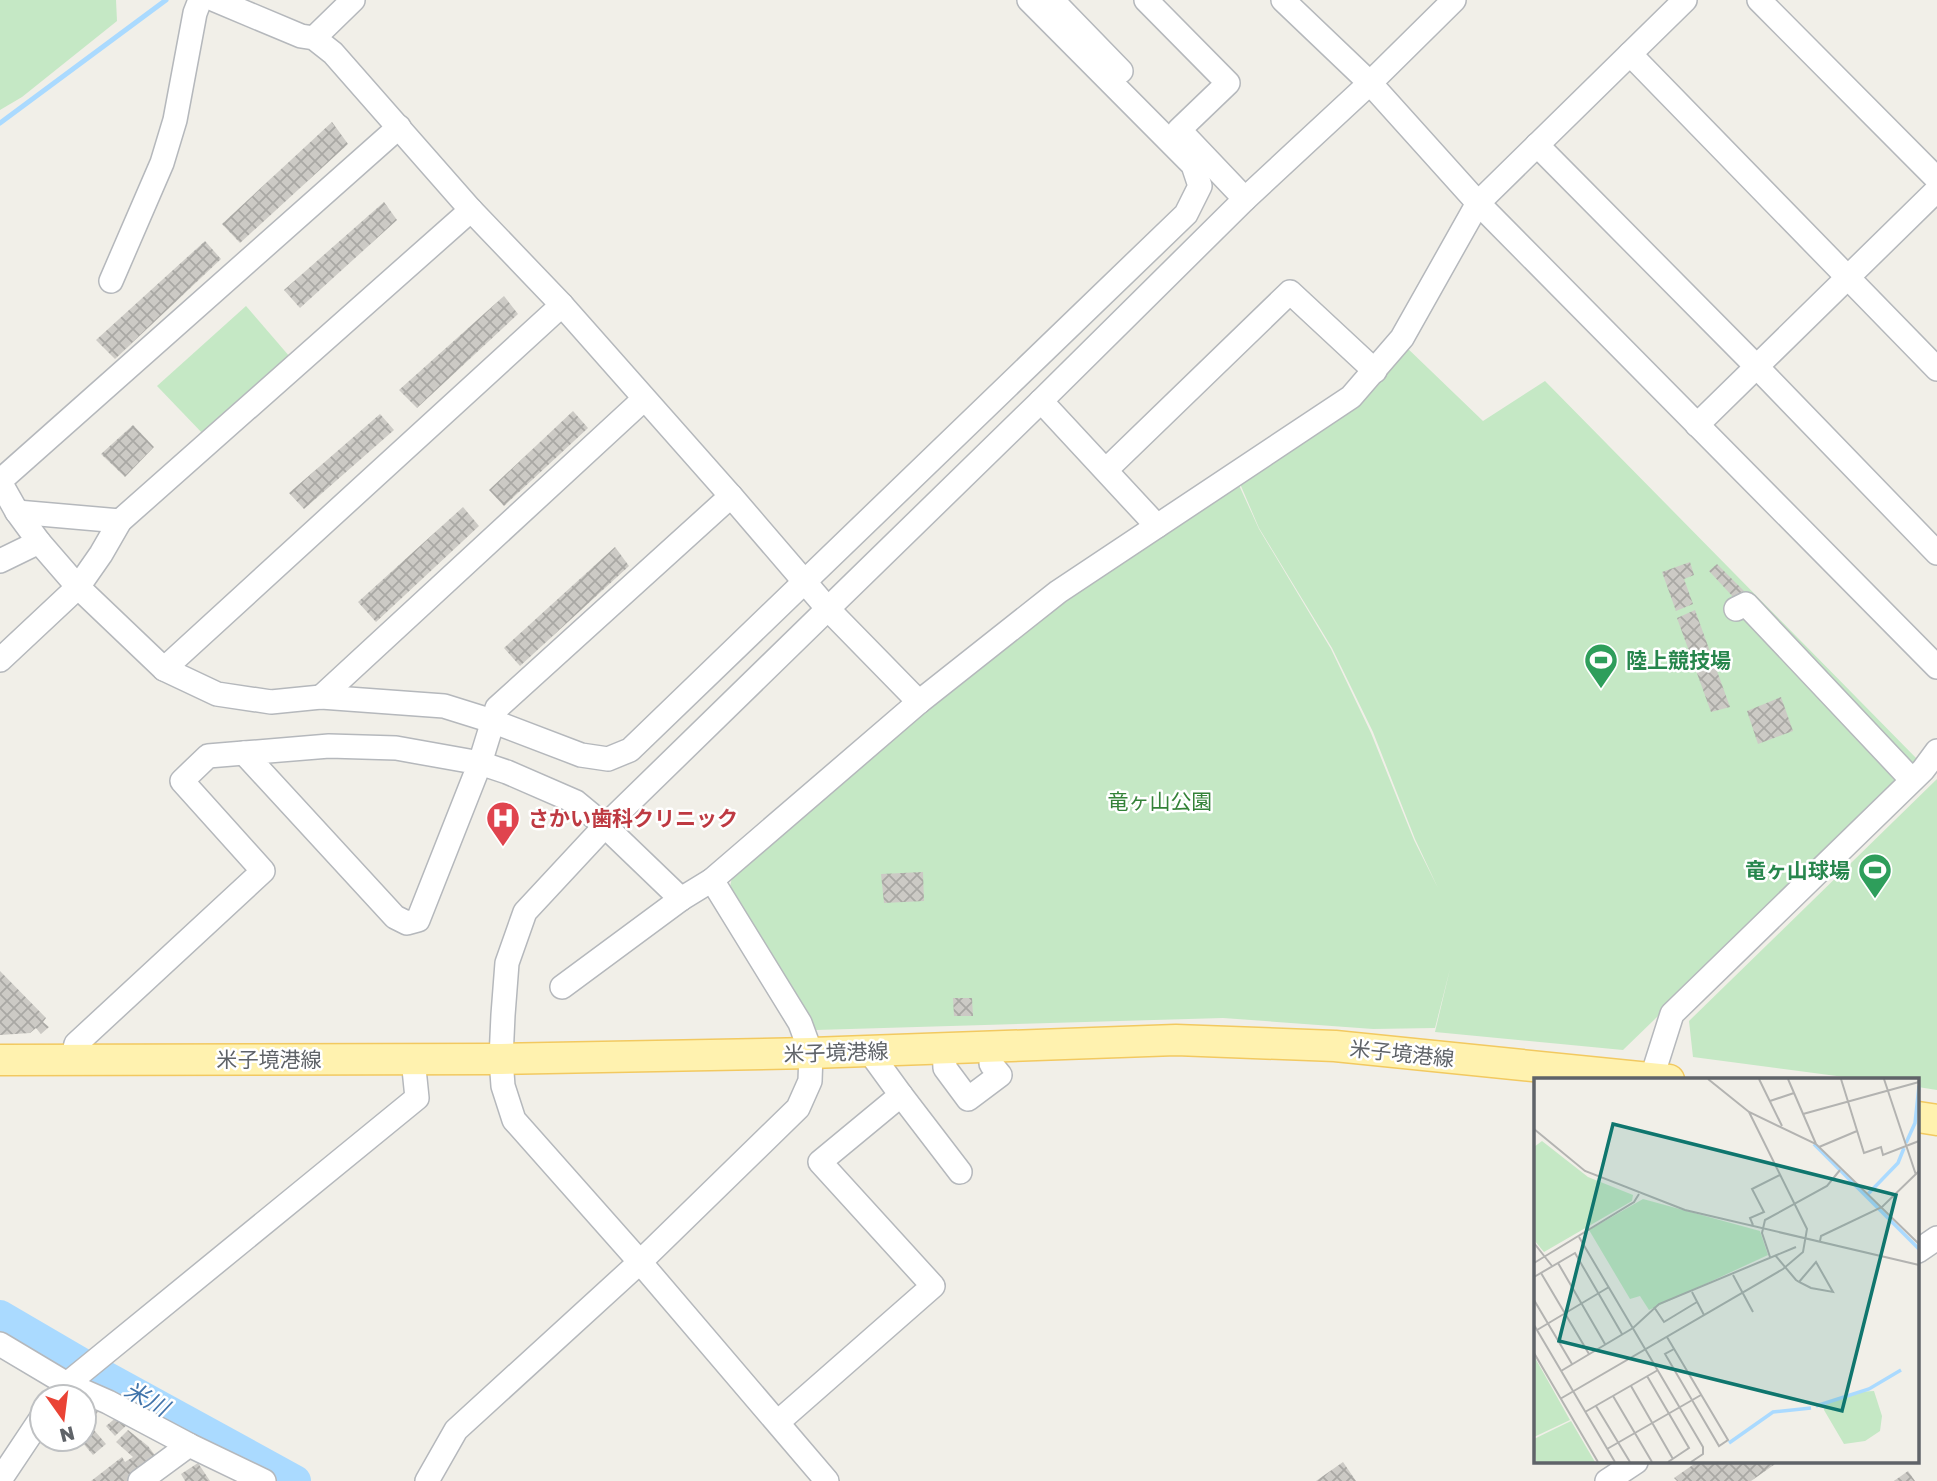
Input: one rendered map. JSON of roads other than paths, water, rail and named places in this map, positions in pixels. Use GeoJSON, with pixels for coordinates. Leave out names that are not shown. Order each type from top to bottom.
{"type":"FeatureCollection","features":[{"type":"Feature","properties":{"kind":"main road","name":"米子境港線"},"geometry":{"type":"LineString","coordinates":[[0,1060],[501,1059],[811,1053],[1176,1040],[1335,1046],[1651,1078]]}},
{"type":"Feature","properties":{"kind":"street"},"geometry":{"type":"LineString","coordinates":[[111,281],[162,163],[175,120],[195,13],[200,0]]}},
{"type":"Feature","properties":{"kind":"street"},"geometry":{"type":"LineString","coordinates":[[215,0],[289,32],[314,38],[333,53],[471,210],[562,304],[828,609],[919,702]]}},
{"type":"Feature","properties":{"kind":"street"},"geometry":{"type":"LineString","coordinates":[[314,38],[353,0]]}},
{"type":"Feature","properties":{"kind":"street"},"geometry":{"type":"LineString","coordinates":[[399,127],[0,481],[17,512],[39,542],[78,587],[163,669],[218,694],[271,702],[321,697],[444,706],[581,755],[608,759],[631,750],[1186,214],[1200,186],[1193,165],[1029,0]]}},
{"type":"Feature","properties":{"kind":"street"},"geometry":{"type":"LineString","coordinates":[[1052,0],[1245,199]]}},
{"type":"Feature","properties":{"kind":"street"},"geometry":{"type":"LineString","coordinates":[[1146,0],[1228,83],[1179,130]]}},
{"type":"Feature","properties":{"kind":"street"},"geometry":{"type":"LineString","coordinates":[[1283,0],[1370,83],[1478,203],[1937,667]]}},
{"type":"Feature","properties":{"kind":"street"},"geometry":{"type":"LineString","coordinates":[[827,1481],[640,1262],[514,1120],[503,1086],[501,1059],[507,963],[525,912],[606,826],[1245,199],[1370,83],[1454,0]]}},
{"type":"Feature","properties":{"kind":"street"},"geometry":{"type":"LineString","coordinates":[[562,987],[681,899],[712,880],[919,702],[1058,592],[1351,397],[1402,338],[1478,203],[1685,0]]}},
{"type":"Feature","properties":{"kind":"street"},"geometry":{"type":"LineString","coordinates":[[1759,0],[1937,179]]}},
{"type":"Feature","properties":{"kind":"street"},"geometry":{"type":"LineString","coordinates":[[1630,54],[1937,369]]}},
{"type":"Feature","properties":{"kind":"street"},"geometry":{"type":"LineString","coordinates":[[1537,145],[1937,553]]}},
{"type":"Feature","properties":{"kind":"street"},"geometry":{"type":"LineString","coordinates":[[1697,425],[1937,190]]}},
{"type":"Feature","properties":{"kind":"street"},"geometry":{"type":"LineString","coordinates":[[0,660],[78,587],[120,521],[471,210]]}},
{"type":"Feature","properties":{"kind":"street"},"geometry":{"type":"LineString","coordinates":[[1106,470],[1290,292],[1375,371]]}},
{"type":"Feature","properties":{"kind":"street"},"geometry":{"type":"LineString","coordinates":[[163,669],[562,304]]}},
{"type":"Feature","properties":{"kind":"street"},"geometry":{"type":"LineString","coordinates":[[321,697],[644,399]]}},
{"type":"Feature","properties":{"kind":"street"},"geometry":{"type":"LineString","coordinates":[[1041,401],[1157,526]]}},
{"type":"Feature","properties":{"kind":"street"},"geometry":{"type":"LineString","coordinates":[[244,752],[395,917],[407,923],[418,920],[480,763],[496,708],[731,496]]}},
{"type":"Feature","properties":{"kind":"street"},"geometry":{"type":"LineString","coordinates":[[17,512],[120,521]]}},
{"type":"Feature","properties":{"kind":"street"},"geometry":{"type":"LineString","coordinates":[[0,561],[39,542]]}},
{"type":"Feature","properties":{"kind":"street"},"geometry":{"type":"LineString","coordinates":[[1735,609],[1746,604],[1912,780]]}},
{"type":"Feature","properties":{"kind":"street"},"geometry":{"type":"LineString","coordinates":[[72,1059],[76,1044],[263,871],[182,781],[208,756],[329,746],[396,748],[480,763],[576,802],[606,826],[681,899]]}},
{"type":"Feature","properties":{"kind":"street"},"geometry":{"type":"LineString","coordinates":[[1661,1078],[1672,1014],[1923,770],[1937,751]]}},
{"type":"Feature","properties":{"kind":"street"},"geometry":{"type":"LineString","coordinates":[[427,1481],[456,1430],[640,1262],[799,1108],[810,1082],[811,1053],[800,1023],[712,880]]}},
{"type":"Feature","properties":{"kind":"street"},"geometry":{"type":"LineString","coordinates":[[944,1048],[945,1068],[968,1099],[1000,1075],[991,1063],[992,1046]]}},
{"type":"Feature","properties":{"kind":"street"},"geometry":{"type":"LineString","coordinates":[[869,1051],[960,1172]]}},
{"type":"Feature","properties":{"kind":"street"},"geometry":{"type":"LineString","coordinates":[[71,1383],[417,1098],[413,1059]]}},
{"type":"Feature","properties":{"kind":"street"},"geometry":{"type":"LineString","coordinates":[[778,1422],[933,1286],[820,1162],[901,1095]]}},
{"type":"Feature","properties":{"kind":"street"},"geometry":{"type":"LineString","coordinates":[[1920,1250],[1937,1238]]}},
{"type":"Feature","properties":{"kind":"street"},"geometry":{"type":"LineString","coordinates":[[0,1344],[53,1383]]}},
{"type":"Feature","properties":{"kind":"street"},"geometry":{"type":"LineString","coordinates":[[98,1399],[264,1481]]}},
{"type":"Feature","properties":{"kind":"street"},"geometry":{"type":"LineString","coordinates":[[0,1480],[28,1439]]}},
{"type":"Feature","properties":{"kind":"street"},"geometry":{"type":"LineString","coordinates":[[140,1481],[190,1445]]}},
{"type":"Feature","properties":{"kind":"street"},"geometry":{"type":"LineString","coordinates":[[1607,1481],[1633,1464]]}},
{"type":"Feature","properties":{"kind":"waterway"},"geometry":{"type":"LineString","coordinates":[[0,123],[166,0]]}},
{"type":"Feature","properties":{"kind":"waterway","name":"米川"},"geometry":{"type":"LineString","coordinates":[[0,1316],[295,1481]]}},
{"type":"Feature","properties":{"kind":"waterway"},"geometry":{"type":"LineString","coordinates":[[184,1437],[192,1424]]}},
{"type":"Feature","properties":{"kind":"place","name":"陸上競技場"},"geometry":{"type":"Point","coordinates":[1601,690]}},
{"type":"Feature","properties":{"kind":"place","name":"さかい歯科クリニック"},"geometry":{"type":"Point","coordinates":[503,848]}},
{"type":"Feature","properties":{"kind":"place","name":"竜ヶ山球場"},"geometry":{"type":"Point","coordinates":[1875,900]}},
{"type":"Feature","properties":{"kind":"park label","name":"竜ヶ山公園"},"geometry":{"type":"Point","coordinates":[1160,801]}}]}
